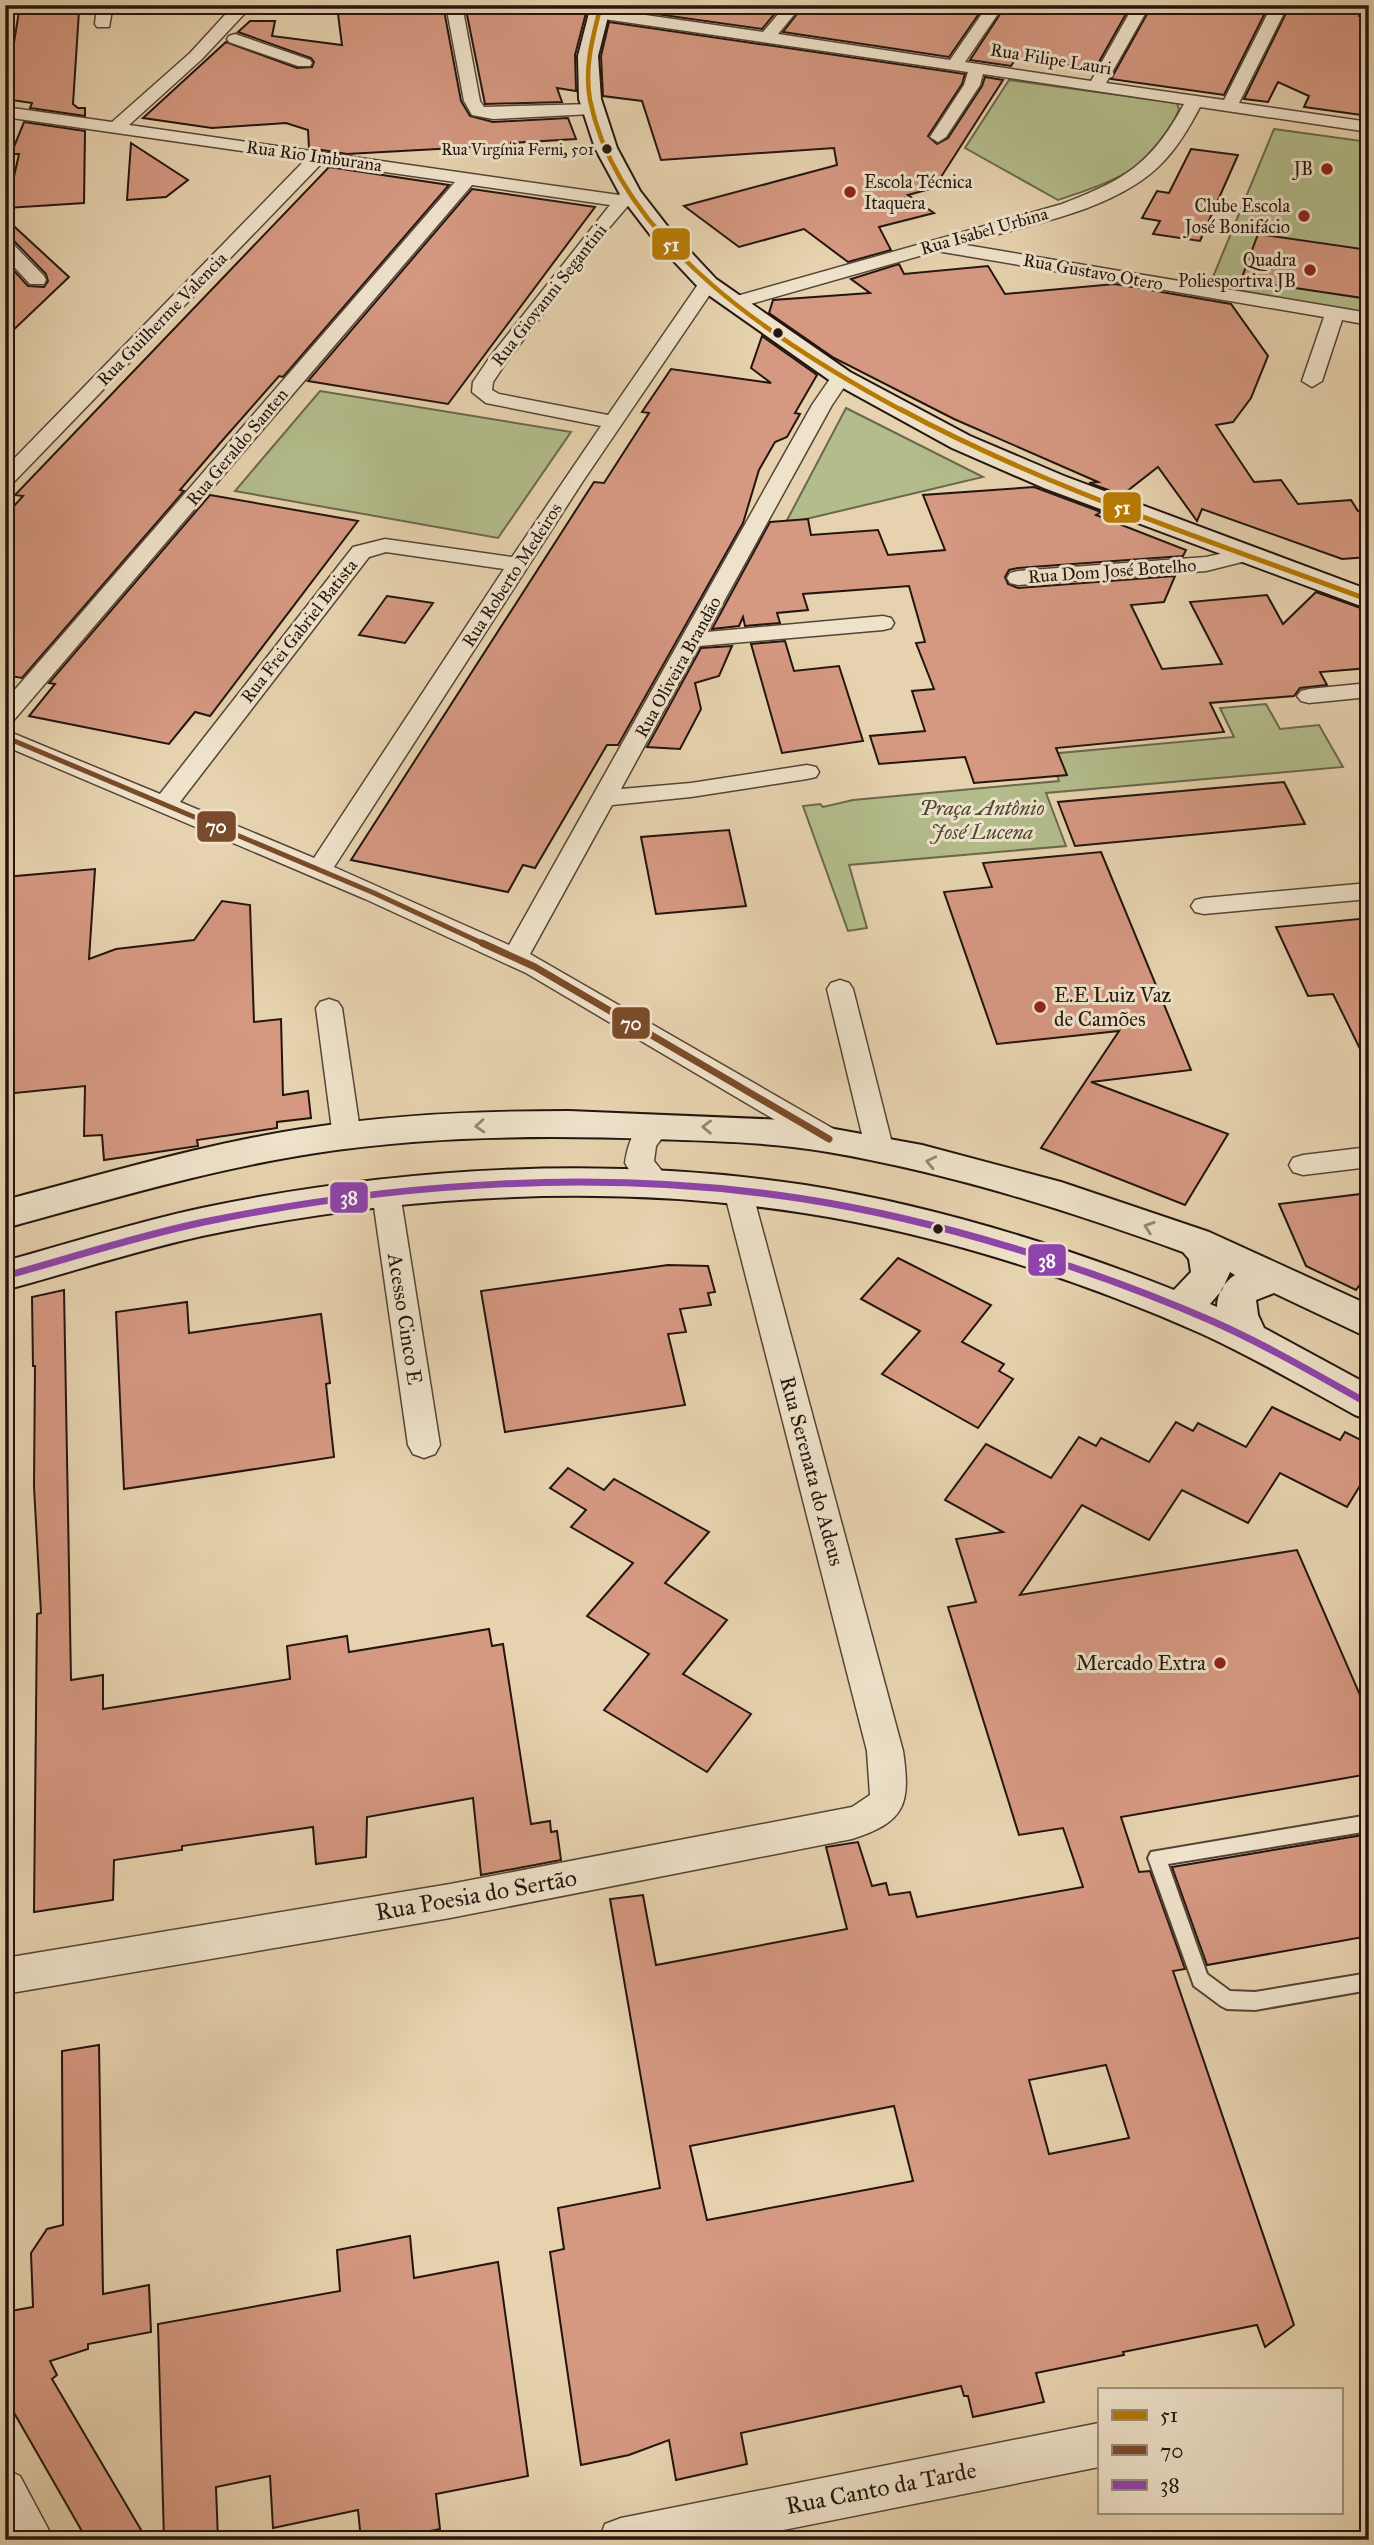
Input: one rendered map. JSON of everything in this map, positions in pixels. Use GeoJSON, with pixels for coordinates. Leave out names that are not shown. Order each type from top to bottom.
{"type":"FeatureCollection","features":[{"type":"Feature","properties":{"kind":"main road"},"geometry":{"type":"LineString","coordinates":[[599,9],[589,56],[590,99],[606,148],[626,197],[708,284],[841,377],[961,442],[1054,482],[1369,600]]}},
{"type":"Feature","properties":{"kind":"main road"},"geometry":{"type":"LineString","coordinates":[[5,1214],[199,1163],[315,1140],[500,1125],[583,1122],[732,1128],[829,1139],[989,1175],[1198,1243],[1369,1323]]}},
{"type":"Feature","properties":{"kind":"main road"},"geometry":{"type":"LineString","coordinates":[[5,1276],[202,1222],[386,1193],[523,1184],[659,1185],[738,1191],[787,1196],[914,1222],[1022,1251],[1178,1308],[1250,1339],[1369,1404]]}},
{"type":"Feature","properties":{"kind":"main road"},"geometry":{"type":"LineString","coordinates":[[1178,1308],[1197,1294],[1209,1280],[1212,1267],[1208,1254],[1198,1243]]}},
{"type":"Feature","properties":{"kind":"main road"},"geometry":{"type":"LineString","coordinates":[[1250,1339],[1235,1313],[1235,1301],[1241,1290],[1251,1283],[1277,1278]]}},
{"type":"Feature","properties":{"kind":"street"},"geometry":{"type":"LineString","coordinates":[[103,24],[105,5]]}},
{"type":"Feature","properties":{"kind":"street"},"geometry":{"type":"LineString","coordinates":[[116,128],[229,36],[242,5]]}},
{"type":"Feature","properties":{"kind":"street"},"geometry":{"type":"LineString","coordinates":[[454,5],[472,101],[478,111],[493,114],[593,109]]}},
{"type":"Feature","properties":{"kind":"street"},"geometry":{"type":"LineString","coordinates":[[771,33],[794,5]]}},
{"type":"Feature","properties":{"kind":"street"},"geometry":{"type":"LineString","coordinates":[[955,64],[996,5]]}},
{"type":"Feature","properties":{"kind":"street"},"geometry":{"type":"LineString","coordinates":[[1096,86],[1142,5]]}},
{"type":"Feature","properties":{"kind":"street"},"geometry":{"type":"LineString","coordinates":[[1230,105],[1280,5]]}},
{"type":"Feature","properties":{"kind":"street"},"geometry":{"type":"LineString","coordinates":[[599,9],[771,33]]}},
{"type":"Feature","properties":{"kind":"street"},"geometry":{"type":"LineString","coordinates":[[706,13],[771,33]]}},
{"type":"Feature","properties":{"kind":"street","name":"Rua Filipe Lauri"},"geometry":{"type":"LineString","coordinates":[[771,33],[1369,127]]}},
{"type":"Feature","properties":{"kind":"street"},"geometry":{"type":"LineString","coordinates":[[229,36],[304,63]]}},
{"type":"Feature","properties":{"kind":"street"},"geometry":{"type":"LineString","coordinates":[[938,137],[972,85],[977,67]]}},
{"type":"Feature","properties":{"kind":"street","name":"Rua Isabel Urbina"},"geometry":{"type":"LineString","coordinates":[[733,303],[1068,208],[1126,183],[1162,156],[1178,134],[1195,100]]}},
{"type":"Feature","properties":{"kind":"street","name":"Rua Rio Imburana"},"geometry":{"type":"LineString","coordinates":[[5,113],[468,178],[626,197]]}},
{"type":"Feature","properties":{"kind":"street","name":"Rua Guilherme Valencia"},"geometry":{"type":"LineString","coordinates":[[5,480],[318,157]]}},
{"type":"Feature","properties":{"kind":"street","name":"Rua Geraldo Santen"},"geometry":{"type":"LineString","coordinates":[[5,716],[468,178]]}},
{"type":"Feature","properties":{"kind":"street","name":"Rua Giovanni Segantini"},"geometry":{"type":"LineString","coordinates":[[614,422],[493,399],[482,392],[483,382],[497,361],[626,197]]}},
{"type":"Feature","properties":{"kind":"street","name":"Rua Gustavo Otero"},"geometry":{"type":"LineString","coordinates":[[934,245],[1369,319]]}},
{"type":"Feature","properties":{"kind":"street"},"geometry":{"type":"LineString","coordinates":[[5,246],[37,280]]}},
{"type":"Feature","properties":{"kind":"street","name":"Rua Roberto Medeiros"},"geometry":{"type":"LineString","coordinates":[[319,870],[708,284]]}},
{"type":"Feature","properties":{"kind":"street"},"geometry":{"type":"LineString","coordinates":[[1312,381],[1335,313]]}},
{"type":"Feature","properties":{"kind":"street","name":"Rua Oliveira Brandão"},"geometry":{"type":"LineString","coordinates":[[516,958],[822,405],[841,377]]}},
{"type":"Feature","properties":{"kind":"street","name":"Rua Frei Gabriel Batista"},"geometry":{"type":"LineString","coordinates":[[165,804],[361,552],[385,545],[519,565]]}},
{"type":"Feature","properties":{"kind":"street","name":"Rua Dom José Botelho"},"geometry":{"type":"LineString","coordinates":[[1018,578],[1206,564],[1246,554]]}},
{"type":"Feature","properties":{"kind":"street"},"geometry":{"type":"LineString","coordinates":[[693,640],[883,623]]}},
{"type":"Feature","properties":{"kind":"street"},"geometry":{"type":"LineString","coordinates":[[1309,696],[1369,690]]}},
{"type":"Feature","properties":{"kind":"street"},"geometry":{"type":"LineString","coordinates":[[5,737],[319,870],[516,958],[829,1139]]}},
{"type":"Feature","properties":{"kind":"street"},"geometry":{"type":"LineString","coordinates":[[606,798],[691,790],[807,772]]}},
{"type":"Feature","properties":{"kind":"street"},"geometry":{"type":"LineString","coordinates":[[1204,906],[1369,891]]}},
{"type":"Feature","properties":{"kind":"street"},"geometry":{"type":"LineString","coordinates":[[840,989],[880,1151]]}},
{"type":"Feature","properties":{"kind":"street"},"geometry":{"type":"LineString","coordinates":[[329,1008],[347,1137]]}},
{"type":"Feature","properties":{"kind":"street"},"geometry":{"type":"LineString","coordinates":[[657,1126],[642,1143],[639,1163],[659,1185]]}},
{"type":"Feature","properties":{"kind":"street"},"geometry":{"type":"LineString","coordinates":[[1303,1165],[1369,1157]]}},
{"type":"Feature","properties":{"kind":"street","name":"Rua Serenata do Adeus"},"geometry":{"type":"LineString","coordinates":[[738,1191],[885,1751]]}},
{"type":"Feature","properties":{"kind":"street","name":"Acesso Cinco E"},"geometry":{"type":"LineString","coordinates":[[386,1193],[424,1445]]}},
{"type":"Feature","properties":{"kind":"street","name":"Rua Poesia do Sertão"},"geometry":{"type":"LineString","coordinates":[[5,1976],[450,1900],[852,1823],[871,1818],[888,1800],[891,1784],[885,1751]]}},
{"type":"Feature","properties":{"kind":"street","name":"Rua Canto da Tarde"},"geometry":{"type":"LineString","coordinates":[[621,2540],[1098,2445]]}},
{"type":"Feature","properties":{"kind":"street"},"geometry":{"type":"LineString","coordinates":[[5,2491],[32,2540]]}},
{"type":"Feature","properties":{"kind":"lane"},"geometry":{"type":"LineString","coordinates":[[1369,1823],[1157,1858],[1200,1980],[1227,2000],[1255,2001],[1369,1981]]}},
{"type":"Feature","properties":{"kind":"green space"},"geometry":{"type":"Polygon","coordinates":[[[1009,80],[1177,103],[1179,110],[1158,146],[1145,159],[1115,179],[1058,200],[965,148],[1009,80]]]}},
{"type":"Feature","properties":{"kind":"green space","name":"Clube Escola José Bonifácio"},"geometry":{"type":"Polygon","coordinates":[[[1274,129],[1369,142],[1369,314],[1208,289],[1274,129]]]}},
{"type":"Feature","properties":{"kind":"green space"},"geometry":{"type":"Polygon","coordinates":[[[320,391],[571,432],[498,538],[235,491],[320,391]]]}},
{"type":"Feature","properties":{"kind":"green space"},"geometry":{"type":"Polygon","coordinates":[[[846,408],[983,477],[785,524],[846,408]]]}},
{"type":"Feature","properties":{"kind":"green space","name":"Praça Antônio José Lucena"},"geometry":{"type":"Polygon","coordinates":[[[1266,704],[1280,729],[1319,725],[1343,767],[1046,793],[1066,846],[849,865],[867,928],[848,931],[803,806],[820,804],[823,807],[853,800],[1059,781],[1049,754],[1234,737],[1220,708],[1266,704]]]}},
{"type":"Feature","properties":{"kind":"building"},"geometry":{"type":"Polygon","coordinates":[[[20,5],[75,5],[74,12],[79,11],[73,104],[78,108],[85,108],[85,116],[30,108],[32,103],[5,99],[20,5]]]}},
{"type":"Feature","properties":{"kind":"building"},"geometry":{"type":"Polygon","coordinates":[[[430,5],[443,5],[461,101],[470,116],[493,122],[568,118],[576,139],[347,154],[309,148],[308,130],[286,123],[212,128],[143,118],[226,42],[297,68],[312,67],[314,62],[311,58],[238,32],[250,21],[275,21],[272,36],[342,45],[338,14],[431,9],[430,5]]]}},
{"type":"Feature","properties":{"kind":"building"},"geometry":{"type":"Polygon","coordinates":[[[465,5],[588,5],[575,55],[576,91],[557,88],[562,102],[485,104],[465,5]]]}},
{"type":"Feature","properties":{"kind":"building"},"geometry":{"type":"Polygon","coordinates":[[[613,5],[782,5],[762,29],[613,8],[613,5]]]}},
{"type":"Feature","properties":{"kind":"building"},"geometry":{"type":"Polygon","coordinates":[[[804,5],[985,5],[949,57],[783,32],[804,5]]]}},
{"type":"Feature","properties":{"kind":"building"},"geometry":{"type":"Polygon","coordinates":[[[1006,5],[1131,5],[1095,69],[1016,58],[1011,66],[970,60],[1006,5]]]}},
{"type":"Feature","properties":{"kind":"building"},"geometry":{"type":"Polygon","coordinates":[[[1152,5],[1269,5],[1224,95],[1111,79],[1152,5]]]}},
{"type":"Feature","properties":{"kind":"building"},"geometry":{"type":"Polygon","coordinates":[[[1290,5],[1364,5],[1359,16],[1369,17],[1369,46],[1361,67],[1369,68],[1369,116],[1304,107],[1309,96],[1278,82],[1268,102],[1244,99],[1290,5]]]}},
{"type":"Feature","properties":{"kind":"building"},"geometry":{"type":"Polygon","coordinates":[[[609,22],[965,74],[962,84],[928,136],[937,144],[948,138],[982,86],[985,77],[1003,80],[934,188],[908,195],[934,213],[879,227],[891,250],[848,262],[804,229],[739,247],[684,206],[837,165],[834,148],[661,160],[642,101],[603,96],[601,56],[609,22]]]}},
{"type":"Feature","properties":{"kind":"building"},"geometry":{"type":"Polygon","coordinates":[[[24,122],[85,131],[84,203],[7,208],[19,154],[11,154],[24,122]]]}},
{"type":"Feature","properties":{"kind":"building"},"geometry":{"type":"Polygon","coordinates":[[[131,143],[188,180],[166,197],[127,200],[131,143]]]}},
{"type":"Feature","properties":{"kind":"building"},"geometry":{"type":"Polygon","coordinates":[[[1191,149],[1238,155],[1200,241],[1153,234],[1160,221],[1142,218],[1157,191],[1169,193],[1191,149]]]}},
{"type":"Feature","properties":{"kind":"building"},"geometry":{"type":"Polygon","coordinates":[[[329,167],[449,185],[283,377],[279,376],[221,442],[180,490],[184,491],[22,678],[5,675],[5,516],[23,496],[15,495],[329,167]]]}},
{"type":"Feature","properties":{"kind":"building"},"geometry":{"type":"Polygon","coordinates":[[[472,189],[595,207],[448,404],[308,381],[472,189]]]}},
{"type":"Feature","properties":{"kind":"building"},"geometry":{"type":"Polygon","coordinates":[[[5,218],[69,277],[5,338],[5,261],[28,286],[44,287],[48,281],[46,274],[13,240],[5,238],[5,218]]]}},
{"type":"Feature","properties":{"kind":"building","name":"Quadra Poliesportiva JB"},"geometry":{"type":"Polygon","coordinates":[[[1258,234],[1369,250],[1369,299],[1241,280],[1258,234]]]}},
{"type":"Feature","properties":{"kind":"building"},"geometry":{"type":"Polygon","coordinates":[[[899,264],[904,274],[988,266],[1005,294],[1115,284],[1231,304],[1268,356],[1251,398],[1233,422],[1216,425],[1254,482],[1281,480],[1298,504],[1351,500],[1358,511],[1369,510],[1369,557],[1342,559],[1202,509],[1197,521],[1158,467],[1122,495],[1089,483],[1098,482],[954,419],[834,358],[769,313],[773,300],[870,293],[851,279],[899,264]]]}},
{"type":"Feature","properties":{"kind":"building"},"geometry":{"type":"Polygon","coordinates":[[[762,336],[817,375],[795,413],[800,414],[787,437],[775,442],[759,470],[743,523],[618,745],[607,745],[535,868],[523,865],[508,892],[351,860],[594,482],[604,483],[649,413],[642,412],[671,369],[771,383],[751,368],[762,336]]]}},
{"type":"Feature","properties":{"kind":"building"},"geometry":{"type":"Polygon","coordinates":[[[1034,487],[1101,512],[1096,515],[1186,550],[1183,556],[1018,568],[1009,570],[1005,577],[1008,584],[1018,588],[1175,576],[1164,602],[1131,605],[1162,669],[1222,664],[1190,602],[1267,595],[1283,624],[1316,592],[1369,611],[1369,668],[1320,672],[1327,685],[1300,688],[1294,696],[1210,703],[1224,732],[1056,748],[1067,775],[974,783],[965,757],[879,764],[870,736],[925,731],[912,691],[934,689],[916,643],[925,642],[909,586],[803,594],[808,610],[777,613],[780,623],[745,626],[743,617],[739,626],[712,629],[770,522],[808,519],[811,535],[878,530],[888,555],[945,550],[923,495],[1034,487]]]}},
{"type":"Feature","properties":{"kind":"building"},"geometry":{"type":"Polygon","coordinates":[[[210,495],[358,521],[210,716],[195,712],[169,744],[29,716],[55,684],[49,683],[210,495]]]}},
{"type":"Feature","properties":{"kind":"building"},"geometry":{"type":"Polygon","coordinates":[[[387,596],[433,603],[405,643],[359,635],[387,596]]]}},
{"type":"Feature","properties":{"kind":"building"},"geometry":{"type":"Polygon","coordinates":[[[785,641],[794,671],[839,666],[863,741],[782,753],[751,644],[785,641]]]}},
{"type":"Feature","properties":{"kind":"building"},"geometry":{"type":"Polygon","coordinates":[[[732,646],[719,676],[695,683],[701,709],[680,749],[647,747],[701,648],[732,646]]]}},
{"type":"Feature","properties":{"kind":"building"},"geometry":{"type":"Polygon","coordinates":[[[1284,782],[1305,824],[1075,846],[1058,802],[1284,782]]]}},
{"type":"Feature","properties":{"kind":"building"},"geometry":{"type":"Polygon","coordinates":[[[729,830],[746,906],[656,914],[641,837],[729,830]]]}},
{"type":"Feature","properties":{"kind":"building"},"geometry":{"type":"Polygon","coordinates":[[[1101,852],[1191,1070],[1091,1082],[1228,1134],[1185,1205],[1041,1148],[1119,1031],[997,1044],[944,892],[992,887],[983,863],[1101,852]]]}},
{"type":"Feature","properties":{"kind":"building"},"geometry":{"type":"Polygon","coordinates":[[[95,869],[89,959],[116,949],[194,940],[222,901],[250,905],[254,1022],[281,1019],[283,1095],[308,1091],[311,1118],[277,1122],[277,1128],[197,1140],[198,1146],[104,1160],[102,1135],[84,1136],[85,1086],[5,1094],[5,877],[95,869]]]}},
{"type":"Feature","properties":{"kind":"building"},"geometry":{"type":"Polygon","coordinates":[[[1369,918],[1369,1067],[1333,994],[1308,996],[1276,927],[1369,918]]]}},
{"type":"Feature","properties":{"kind":"building"},"geometry":{"type":"Polygon","coordinates":[[[1369,1193],[1369,1272],[1356,1290],[1306,1266],[1279,1204],[1369,1193]]]}},
{"type":"Feature","properties":{"kind":"building"},"geometry":{"type":"Polygon","coordinates":[[[898,1258],[991,1305],[962,1342],[1004,1364],[999,1371],[1013,1379],[978,1428],[882,1374],[920,1331],[861,1299],[898,1258]]]}},
{"type":"Feature","properties":{"kind":"building"},"geometry":{"type":"Polygon","coordinates":[[[668,1265],[708,1266],[715,1292],[708,1293],[711,1305],[680,1309],[686,1332],[668,1334],[685,1405],[505,1432],[481,1291],[668,1265]]]}},
{"type":"Feature","properties":{"kind":"building"},"geometry":{"type":"Polygon","coordinates":[[[64,1290],[71,1680],[103,1675],[103,1709],[290,1679],[287,1646],[347,1636],[349,1652],[489,1629],[492,1646],[503,1644],[531,1824],[550,1821],[551,1832],[557,1831],[561,1860],[481,1875],[473,1798],[367,1817],[366,1857],[316,1864],[313,1827],[182,1846],[182,1850],[114,1860],[113,1900],[34,1912],[37,1614],[41,1613],[34,1487],[35,1366],[32,1297],[64,1290]]]}},
{"type":"Feature","properties":{"kind":"building"},"geometry":{"type":"Polygon","coordinates":[[[187,1302],[189,1333],[321,1314],[330,1383],[326,1384],[334,1457],[124,1489],[116,1312],[187,1302]]]}},
{"type":"Feature","properties":{"kind":"building"},"geometry":{"type":"Polygon","coordinates":[[[1272,1407],[1340,1440],[1345,1432],[1369,1444],[1369,1471],[1347,1507],[1280,1473],[1248,1523],[1182,1490],[1149,1540],[1082,1505],[1020,1595],[1297,1550],[1363,1702],[1369,1701],[1369,1774],[1121,1817],[1139,1872],[1150,1871],[1185,1969],[1173,1971],[1294,2325],[1265,2347],[1257,2325],[1036,2373],[1044,2402],[973,2417],[968,2396],[964,2396],[961,2386],[741,2433],[747,2464],[676,2480],[669,2440],[629,2455],[581,2465],[550,2252],[564,2249],[558,2208],[660,2188],[610,1899],[643,1895],[656,1965],[847,1929],[826,1847],[858,1842],[872,1886],[886,1883],[889,1895],[910,1892],[917,1917],[1083,1887],[1063,1828],[1019,1835],[948,1607],[976,1602],[956,1539],[1003,1532],[945,1500],[986,1444],[1051,1478],[1079,1437],[1096,1446],[1101,1438],[1149,1462],[1176,1422],[1193,1431],[1198,1423],[1246,1447],[1272,1407]],[[1106,2065],[1029,2080],[1049,2154],[1129,2138],[1106,2065]],[[894,2106],[690,2146],[707,2220],[913,2181],[894,2106]]]}},
{"type":"Feature","properties":{"kind":"building"},"geometry":{"type":"Polygon","coordinates":[[[568,1468],[604,1490],[614,1479],[709,1532],[665,1583],[727,1620],[683,1674],[751,1714],[707,1772],[604,1710],[649,1654],[587,1616],[633,1563],[571,1527],[586,1510],[550,1488],[568,1468]]]}},
{"type":"Feature","properties":{"kind":"building"},"geometry":{"type":"Polygon","coordinates":[[[1369,1834],[1369,1936],[1207,1965],[1172,1867],[1369,1834]]]}},
{"type":"Feature","properties":{"kind":"building"},"geometry":{"type":"Polygon","coordinates":[[[99,2045],[103,2294],[149,2285],[151,2332],[88,2344],[88,2349],[50,2361],[57,2375],[52,2379],[147,2540],[87,2540],[5,2397],[5,2312],[33,2307],[31,2253],[47,2229],[63,2225],[62,2051],[99,2045]]]}},
{"type":"Feature","properties":{"kind":"building"},"geometry":{"type":"Polygon","coordinates":[[[410,2236],[414,2278],[498,2262],[528,2476],[436,2494],[440,2529],[386,2540],[361,2540],[358,2510],[273,2528],[270,2476],[216,2487],[218,2540],[164,2540],[158,2324],[340,2291],[337,2250],[410,2236]]]}},
{"type":"Feature","properties":{"kind":"transit line","name":"51"},"geometry":{"type":"LineString","coordinates":[[601,5],[588,56],[590,99],[606,148],[630,193],[663,236],[708,284],[841,377],[961,442],[1054,482],[1369,600]]}},
{"type":"Feature","properties":{"kind":"transit line","name":"70"},"geometry":{"type":"LineString","coordinates":[[5,737],[374,893],[535,967],[829,1139]]}},
{"type":"Feature","properties":{"kind":"transit line","name":"38"},"geometry":{"type":"LineString","coordinates":[[5,1276],[129,1240],[204,1222],[348,1198],[420,1190],[566,1183],[711,1189],[783,1196],[867,1211],[988,1242],[1065,1266],[1214,1322],[1369,1404]]}},
{"type":"Feature","properties":{"kind":"place","name":"Rua Virgínia Ferni, 501"},"geometry":{"type":"Point","coordinates":[607,149]}},
{"type":"Feature","properties":{"kind":"place","name":"JB"},"geometry":{"type":"Point","coordinates":[1327,169]}},
{"type":"Feature","properties":{"kind":"place","name":"Escola Técnica Itaquera"},"geometry":{"type":"Point","coordinates":[850,192]}},
{"type":"Feature","properties":{"kind":"place","name":"Clube Escola José Bonifácio"},"geometry":{"type":"Point","coordinates":[1304,216]}},
{"type":"Feature","properties":{"kind":"place","name":"Quadra Poliesportiva JB"},"geometry":{"type":"Point","coordinates":[1310,270]}},
{"type":"Feature","properties":{"kind":"place","name":"E.E Luiz Vaz de Camões"},"geometry":{"type":"Point","coordinates":[1040,1007]}},
{"type":"Feature","properties":{"kind":"place","name":"Mercado Extra"},"geometry":{"type":"Point","coordinates":[1220,1663]}}]}
